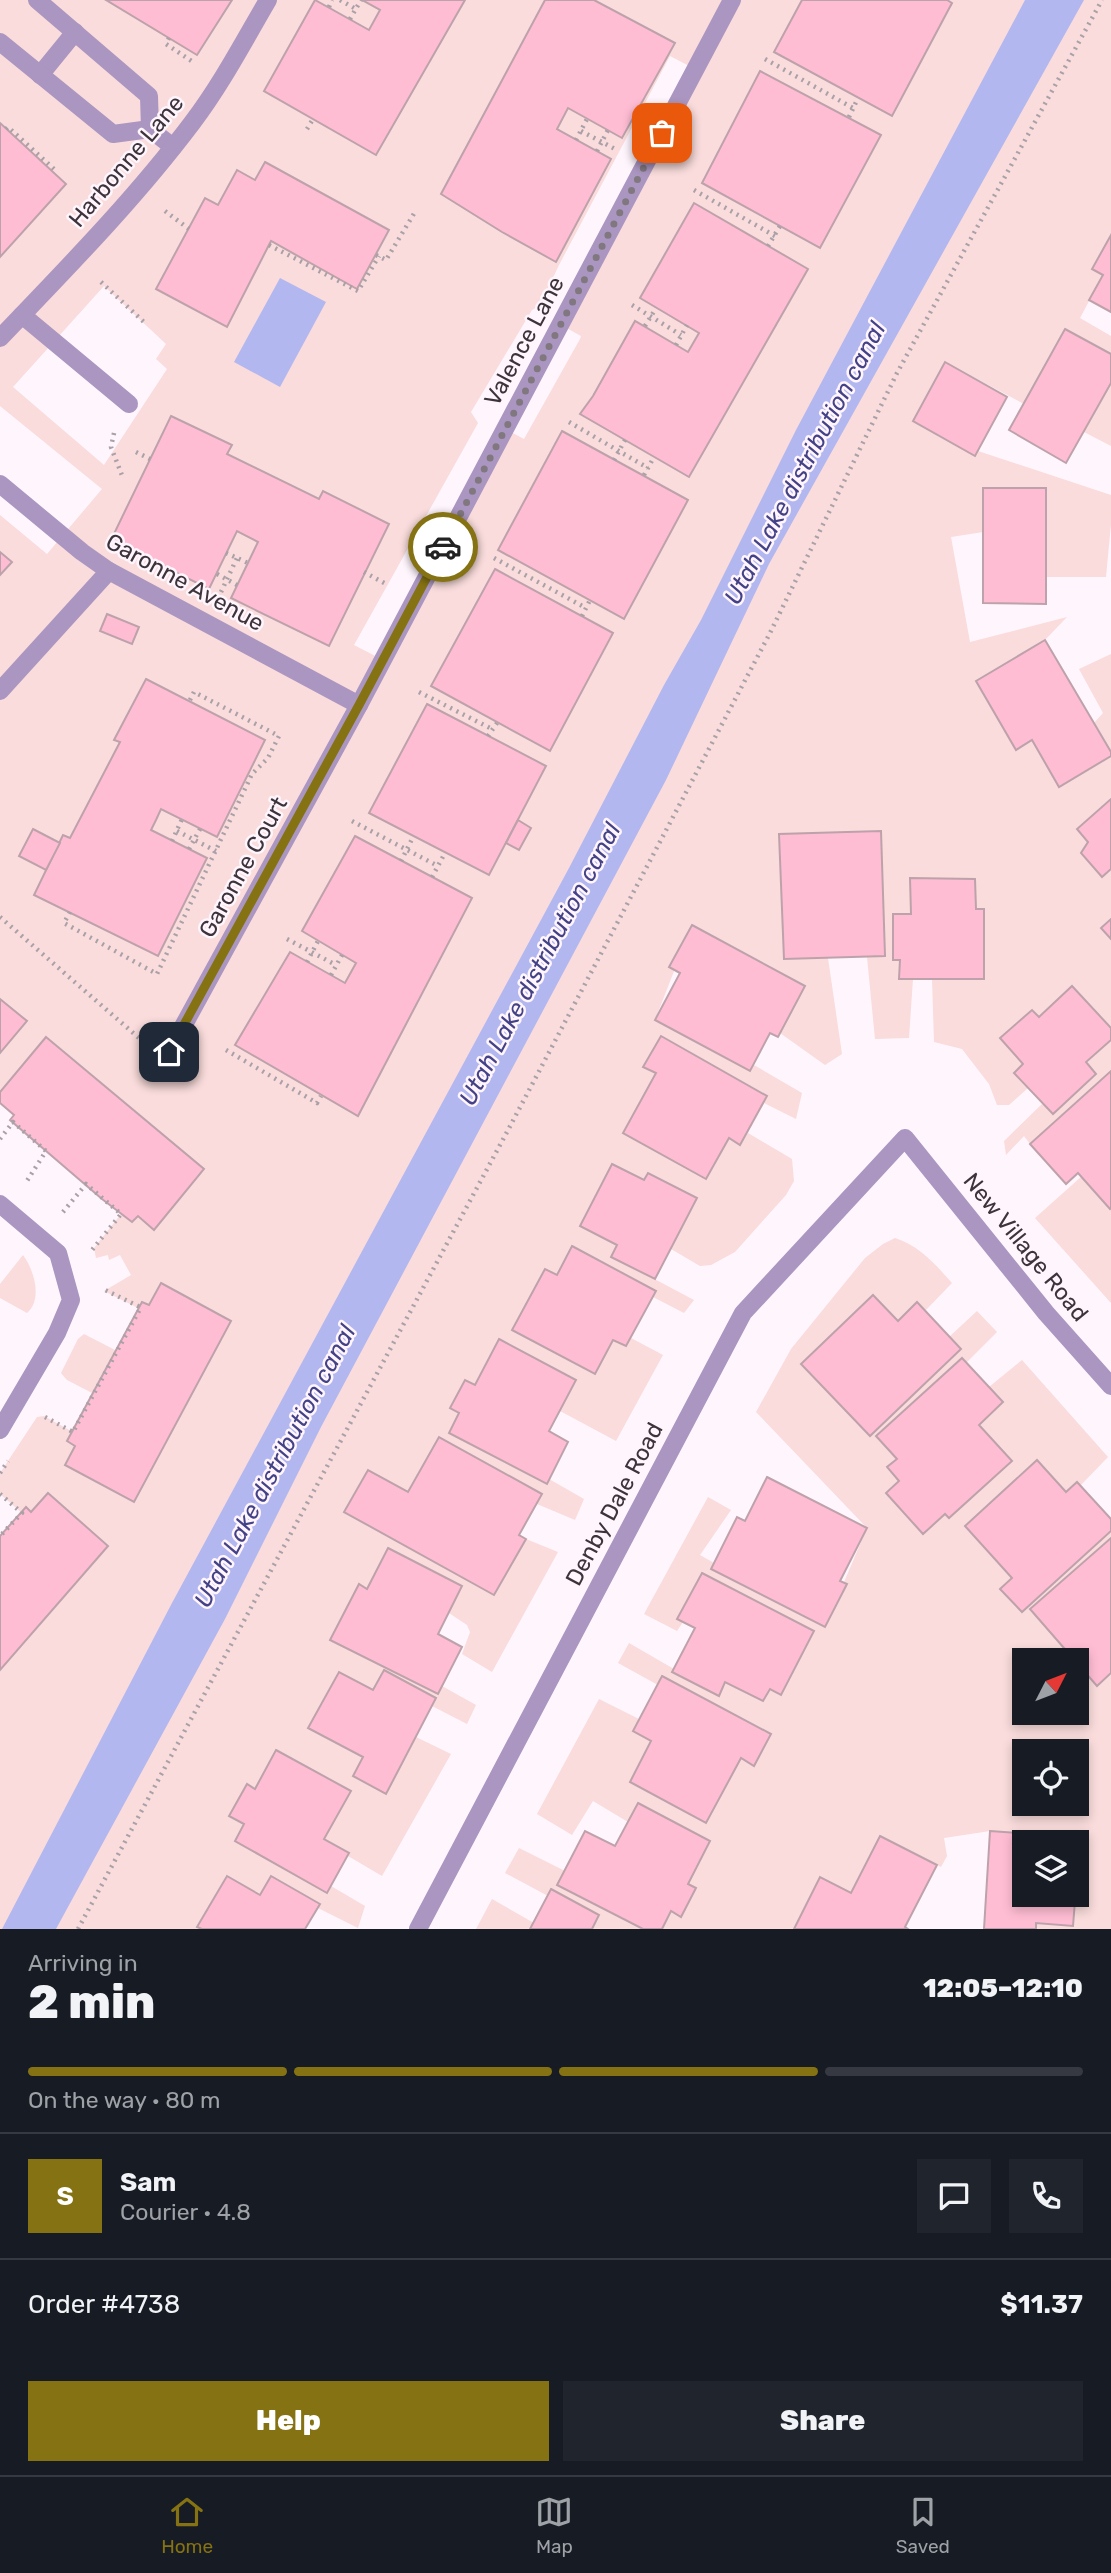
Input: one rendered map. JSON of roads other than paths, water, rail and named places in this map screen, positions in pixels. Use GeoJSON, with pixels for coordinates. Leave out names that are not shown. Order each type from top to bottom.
{"type":"FeatureCollection","features":[{"type":"Feature","properties":{"kind":"street"},"geometry":{"type":"LineString","coordinates":[[37,0],[149,96],[150,129]]}},
{"type":"Feature","properties":{"kind":"street","name":"Harbonne Lane"},"geometry":{"type":"LineString","coordinates":[[0,338],[127,204],[173,147],[210,98],[268,0]]}},
{"type":"Feature","properties":{"kind":"street","name":"Valence Lane"},"geometry":{"type":"LineString","coordinates":[[359,705],[727,2]]}},
{"type":"Feature","properties":{"kind":"street"},"geometry":{"type":"LineString","coordinates":[[40,75],[75,32]]}},
{"type":"Feature","properties":{"kind":"street"},"geometry":{"type":"LineString","coordinates":[[0,42],[114,134],[150,129],[173,147]]}},
{"type":"Feature","properties":{"kind":"street"},"geometry":{"type":"LineString","coordinates":[[22,315],[127,402]]}},
{"type":"Feature","properties":{"kind":"street","name":"Garonne Avenue"},"geometry":{"type":"LineString","coordinates":[[0,484],[109,571],[359,705]]}},
{"type":"Feature","properties":{"kind":"street"},"geometry":{"type":"LineString","coordinates":[[0,691],[109,571]]}},
{"type":"Feature","properties":{"kind":"street","name":"Garonne Court"},"geometry":{"type":"LineString","coordinates":[[169,1052],[359,705]]}},
{"type":"Feature","properties":{"kind":"street","name":"New Village Road"},"geometry":{"type":"LineString","coordinates":[[905,1138],[1046,1313],[1111,1386]]}},
{"type":"Feature","properties":{"kind":"street","name":"Denby Dale Road"},"geometry":{"type":"LineString","coordinates":[[418,1929],[743,1313],[905,1138]]}},
{"type":"Feature","properties":{"kind":"street"},"geometry":{"type":"LineString","coordinates":[[0,1204],[58,1253],[71,1300],[57,1333],[0,1430]]}},
{"type":"Feature","properties":{"kind":"water","name":"Utah Lake distribution canal"},"geometry":{"type":"Polygon","coordinates":[[[1025,0],[1084,0],[769,564],[666,780],[321,1427],[225,1619],[56,1929],[2,1929],[172,1603],[701,620],[796,430],[1025,0]]]}},
{"type":"Feature","properties":{"kind":"water"},"geometry":{"type":"Polygon","coordinates":[[[280,278],[326,302],[280,387],[234,362],[280,278]]]}}]}
